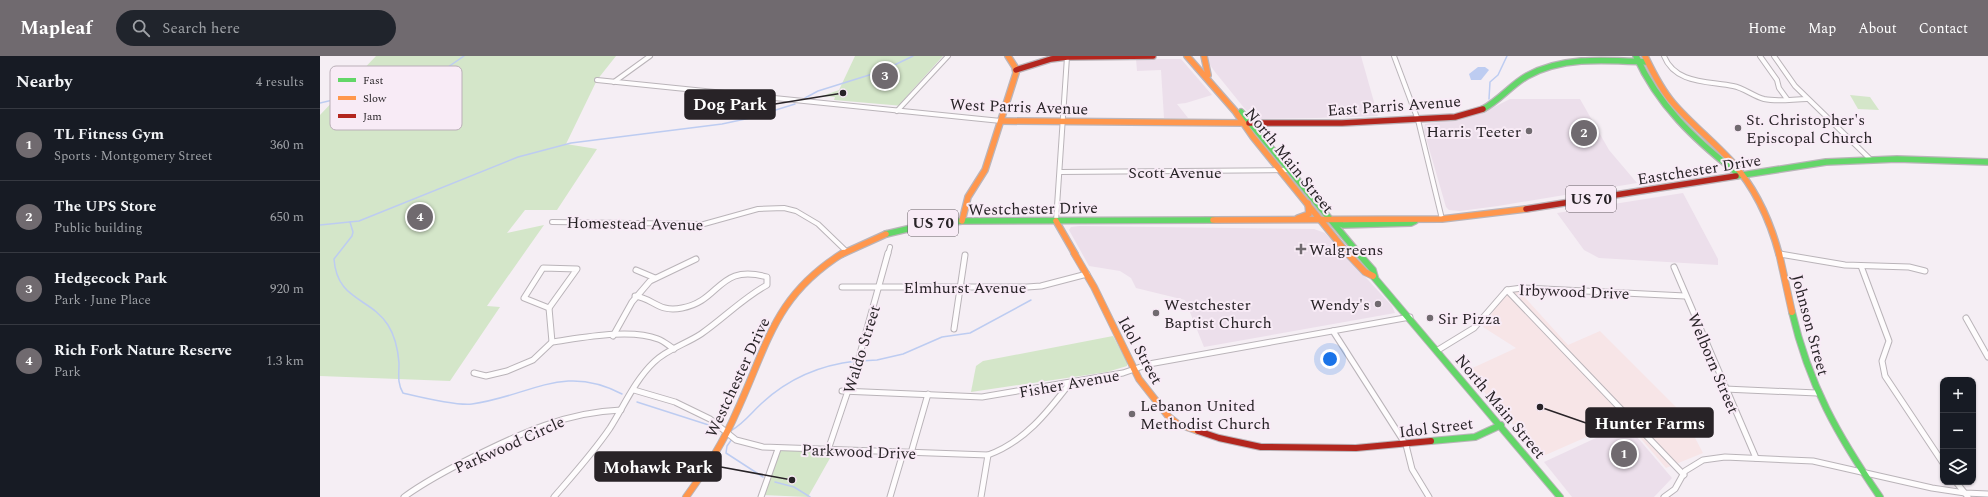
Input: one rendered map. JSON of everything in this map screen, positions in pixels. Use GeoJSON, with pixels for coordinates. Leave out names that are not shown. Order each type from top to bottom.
{"type":"FeatureCollection","features":[{"type":"Feature","properties":{"kind":"main road"},"geometry":{"type":"LineString","coordinates":[[962,221],[965,203],[985,170],[1016,70],[1008,56]]}},
{"type":"Feature","properties":{"kind":"main road"},"geometry":{"type":"LineString","coordinates":[[1016,70],[1066,57],[1153,56]]}},
{"type":"Feature","properties":{"kind":"main road","name":"North Main Street"},"geometry":{"type":"LineString","coordinates":[[1187,56],[1290,170],[1373,270],[1375,277]]}},
{"type":"Feature","properties":{"kind":"main road","name":"North Main Street"},"geometry":{"type":"LineString","coordinates":[[1192,56],[1246,123],[1281,172],[1323,221],[1342,247],[1365,272],[1375,277],[1410,317],[1560,497]]}},
{"type":"Feature","properties":{"kind":"main road"},"geometry":{"type":"LineString","coordinates":[[1204,56],[1208,74]]}},
{"type":"Feature","properties":{"kind":"main road","name":"Johnson Street"},"geometry":{"type":"LineString","coordinates":[[1637,59],[1647,80],[1668,108],[1704,145],[1740,175]]}},
{"type":"Feature","properties":{"kind":"main road","name":"East Parris Avenue"},"geometry":{"type":"LineString","coordinates":[[1246,123],[1342,123],[1455,117],[1481,110],[1501,98],[1526,77],[1550,66],[1587,61],[1646,59]]}},
{"type":"Feature","properties":{"kind":"main road","name":"Johnson Street"},"geometry":{"type":"LineString","coordinates":[[1646,59],[1657,83],[1667,97],[1688,120],[1728,158],[1767,216],[1776,238],[1801,349],[1817,393],[1861,471],[1880,497]]}},
{"type":"Feature","properties":{"kind":"main road","name":"West Parris Avenue"},"geometry":{"type":"LineString","coordinates":[[1001,121],[1246,123]]}},
{"type":"Feature","properties":{"kind":"main road","name":"Eastchester Drive"},"geometry":{"type":"LineString","coordinates":[[1331,221],[1343,225],[1411,223],[1415,221],[1533,208],[1826,162],[1870,159],[1988,162]]}},
{"type":"Feature","properties":{"kind":"main road"},"geometry":{"type":"LineString","coordinates":[[1275,221],[1305,216],[1310,212],[1308,203]]}},
{"type":"Feature","properties":{"kind":"main road","name":"Eastchester Drive"},"geometry":{"type":"LineString","coordinates":[[1331,221],[1339,219],[1408,218],[1415,221]]}},
{"type":"Feature","properties":{"kind":"main road","name":"Idol Street"},"geometry":{"type":"LineString","coordinates":[[1056,220],[1087,274],[1139,379],[1168,416],[1178,424],[1219,438],[1261,447],[1356,448],[1406,445],[1475,437],[1501,425]]}},
{"type":"Feature","properties":{"kind":"main road","name":"Westchester Drive"},"geometry":{"type":"LineString","coordinates":[[686,497],[709,465],[727,433],[782,310],[797,290],[819,268],[845,250],[872,238],[904,228],[935,223],[962,221],[1331,221]]}},
{"type":"Feature","properties":{"kind":"main road"},"geometry":{"type":"LineString","coordinates":[[1350,242],[1348,234],[1352,228],[1371,225]]}},
{"type":"Feature","properties":{"kind":"street"},"geometry":{"type":"LineString","coordinates":[[614,82],[650,56]]}},
{"type":"Feature","properties":{"kind":"street"},"geometry":{"type":"LineString","coordinates":[[897,111],[948,56]]}},
{"type":"Feature","properties":{"kind":"street"},"geometry":{"type":"LineString","coordinates":[[1394,56],[1418,120],[1442,219]]}},
{"type":"Feature","properties":{"kind":"street"},"geometry":{"type":"LineString","coordinates":[[1664,56],[1666,64],[1672,70],[1702,83],[1737,87],[1764,98],[1807,99]]}},
{"type":"Feature","properties":{"kind":"street"},"geometry":{"type":"LineString","coordinates":[[1760,56],[1764,64],[1777,80],[1779,88],[1787,99]]}},
{"type":"Feature","properties":{"kind":"street"},"geometry":{"type":"LineString","coordinates":[[1774,56],[1786,75],[1807,99],[1870,159]]}},
{"type":"Feature","properties":{"kind":"street"},"geometry":{"type":"LineString","coordinates":[[1056,220],[1066,57]]}},
{"type":"Feature","properties":{"kind":"street","name":"West Parris Avenue"},"geometry":{"type":"LineString","coordinates":[[597,80],[1001,121]]}},
{"type":"Feature","properties":{"kind":"street","name":"Scott Avenue"},"geometry":{"type":"LineString","coordinates":[[1060,172],[1281,172],[1290,170]]}},
{"type":"Feature","properties":{"kind":"street","name":"Homestead Avenue"},"geometry":{"type":"LineString","coordinates":[[552,222],[704,224],[718,222],[758,209],[772,208],[795,212],[816,221],[845,250]]}},
{"type":"Feature","properties":{"kind":"street","name":"Waldo Street"},"geometry":{"type":"LineString","coordinates":[[828,450],[845,392],[880,287],[890,247]]}},
{"type":"Feature","properties":{"kind":"street"},"geometry":{"type":"LineString","coordinates":[[1780,254],[1861,266],[1909,267],[1925,271]]}},
{"type":"Feature","properties":{"kind":"street"},"geometry":{"type":"LineString","coordinates":[[954,329],[959,287],[965,255]]}},
{"type":"Feature","properties":{"kind":"street"},"geometry":{"type":"LineString","coordinates":[[614,336],[635,296],[655,278],[696,259]]}},
{"type":"Feature","properties":{"kind":"street"},"geometry":{"type":"LineString","coordinates":[[1861,266],[1889,342],[1888,348],[1882,359],[1881,366],[1885,376],[1940,458]]}},
{"type":"Feature","properties":{"kind":"street","name":"Welborn Street"},"geometry":{"type":"LineString","coordinates":[[1674,267],[1685,296],[1756,458]]}},
{"type":"Feature","properties":{"kind":"street"},"geometry":{"type":"LineString","coordinates":[[549,308],[524,298],[539,272],[546,268],[577,269],[549,308],[552,342]]}},
{"type":"Feature","properties":{"kind":"street"},"geometry":{"type":"LineString","coordinates":[[636,270],[655,278]]}},
{"type":"Feature","properties":{"kind":"street"},"geometry":{"type":"LineString","coordinates":[[554,497],[587,459],[648,368],[663,355],[716,324],[749,294],[767,283],[767,277],[754,272],[738,274],[729,278],[704,300],[681,308],[660,308],[647,299],[635,296]]}},
{"type":"Feature","properties":{"kind":"street","name":"Elmhurst Avenue"},"geometry":{"type":"LineString","coordinates":[[842,287],[1034,287],[1087,274]]}},
{"type":"Feature","properties":{"kind":"street","name":"Irbywood Drive"},"geometry":{"type":"LineString","coordinates":[[1438,350],[1474,328],[1507,290],[1522,288],[1685,296]]}},
{"type":"Feature","properties":{"kind":"street"},"geometry":{"type":"LineString","coordinates":[[1507,290],[1684,475]]}},
{"type":"Feature","properties":{"kind":"street","name":"Fisher Avenue"},"geometry":{"type":"LineString","coordinates":[[845,392],[982,397],[1070,383],[1135,370],[1149,364],[1410,317]]}},
{"type":"Feature","properties":{"kind":"street"},"geometry":{"type":"LineString","coordinates":[[1966,318],[1988,357]]}},
{"type":"Feature","properties":{"kind":"street"},"geometry":{"type":"LineString","coordinates":[[1333,331],[1406,445],[1412,468],[1429,497]]}},
{"type":"Feature","properties":{"kind":"street"},"geometry":{"type":"LineString","coordinates":[[474,373],[486,376],[507,371],[533,360],[552,342],[603,335],[637,335],[658,339],[674,349]]}},
{"type":"Feature","properties":{"kind":"street","name":"Parkwood Drive"},"geometry":{"type":"LineString","coordinates":[[634,390],[661,397],[689,408],[710,419],[736,440],[778,449],[988,455],[996,453],[1034,427],[1070,383]]}},
{"type":"Feature","properties":{"kind":"street"},"geometry":{"type":"LineString","coordinates":[[1725,389],[1817,393]]}},
{"type":"Feature","properties":{"kind":"street"},"geometry":{"type":"LineString","coordinates":[[911,453],[928,394]]}},
{"type":"Feature","properties":{"kind":"street","name":"Parkwood Circle"},"geometry":{"type":"LineString","coordinates":[[404,497],[489,449],[537,428],[586,413],[621,410]]}},
{"type":"Feature","properties":{"kind":"street"},"geometry":{"type":"LineString","coordinates":[[761,497],[778,449]]}},
{"type":"Feature","properties":{"kind":"street"},"geometry":{"type":"LineString","coordinates":[[890,497],[903,453]]}},
{"type":"Feature","properties":{"kind":"street"},"geometry":{"type":"LineString","coordinates":[[981,497],[988,455]]}},
{"type":"Feature","properties":{"kind":"street"},"geometry":{"type":"LineString","coordinates":[[1664,497],[1675,489],[1685,472],[1702,460],[1725,457],[1813,461],[1966,495],[1988,494]]}},
{"type":"Feature","properties":{"kind":"street"},"geometry":{"type":"LineString","coordinates":[[1958,485],[1966,495]]}},
{"type":"Feature","properties":{"kind":"shaded area"},"geometry":{"type":"Polygon","coordinates":[[[1208,56],[1361,56],[1378,116],[1255,118],[1245,109],[1215,72],[1210,65],[1208,56]]]}},
{"type":"Feature","properties":{"kind":"shaded area"},"geometry":{"type":"Polygon","coordinates":[[[1136,59],[1181,59],[1212,95],[1186,103],[1177,104],[1188,118],[1164,118],[1161,70],[1137,71],[1136,59]]]}},
{"type":"Feature","properties":{"kind":"shaded area"},"geometry":{"type":"Polygon","coordinates":[[[1510,99],[1580,99],[1609,150],[1637,183],[1498,206],[1460,211],[1449,210],[1446,207],[1424,131],[1425,124],[1464,118],[1482,113],[1510,99]]]}},
{"type":"Feature","properties":{"kind":"shaded area"},"geometry":{"type":"Polygon","coordinates":[[[1683,193],[1718,259],[1718,265],[1599,258],[1584,250],[1557,213],[1683,193]]]}},
{"type":"Feature","properties":{"kind":"shaded area"},"geometry":{"type":"Polygon","coordinates":[[[1071,227],[1314,229],[1325,233],[1392,306],[1395,313],[1204,347],[1185,300],[1136,288],[1131,278],[1120,271],[1089,266],[1069,230],[1071,227]]]}},
{"type":"Feature","properties":{"kind":"shaded area"},"geometry":{"type":"Polygon","coordinates":[[[1518,290],[1568,345],[1600,331],[1682,413],[1703,453],[1666,468],[1625,420],[1541,457],[1466,371],[1516,348],[1483,327],[1503,296],[1518,290]]]}},
{"type":"Feature","properties":{"kind":"shaded area"},"geometry":{"type":"Polygon","coordinates":[[[1626,424],[1672,478],[1654,497],[1572,497],[1544,462],[1626,424]]]}},
{"type":"Feature","properties":{"kind":"green space"},"geometry":{"type":"Polygon","coordinates":[[[376,56],[616,56],[597,80],[566,144],[597,149],[557,210],[525,210],[507,233],[544,225],[487,306],[500,307],[450,381],[320,376],[320,115],[330,104],[330,130],[462,130],[462,66],[367,66],[376,56]]]}},
{"type":"Feature","properties":{"kind":"green space"},"geometry":{"type":"Polygon","coordinates":[[[855,56],[943,56],[906,97],[903,106],[834,100],[835,97],[822,96],[839,90],[855,56]]]}},
{"type":"Feature","properties":{"kind":"green space"},"geometry":{"type":"Polygon","coordinates":[[[1850,95],[1870,97],[1879,110],[1858,109],[1850,95]]]}},
{"type":"Feature","properties":{"kind":"green space"},"geometry":{"type":"Polygon","coordinates":[[[1113,336],[1127,362],[1127,366],[1107,372],[971,392],[976,366],[983,361],[1113,336]]]}},
{"type":"Feature","properties":{"kind":"green space"},"geometry":{"type":"Polygon","coordinates":[[[778,449],[834,451],[808,497],[762,495],[778,449]]]}},
{"type":"Feature","properties":{"kind":"water"},"geometry":{"type":"Polygon","coordinates":[[[1478,67],[1485,67],[1489,70],[1481,80],[1471,80],[1469,74],[1478,67]]]}},
{"type":"Feature","properties":{"kind":"waterway"},"geometry":{"type":"LineString","coordinates":[[450,66],[464,56]]}},
{"type":"Feature","properties":{"kind":"waterway"},"geometry":{"type":"LineString","coordinates":[[805,98],[818,91],[882,71],[913,56]]}},
{"type":"Feature","properties":{"kind":"waterway"},"geometry":{"type":"LineString","coordinates":[[1489,99],[1490,82],[1498,75],[1507,56]]}},
{"type":"Feature","properties":{"kind":"waterway"},"geometry":{"type":"LineString","coordinates":[[320,103],[330,101]]}},
{"type":"Feature","properties":{"kind":"waterway"},"geometry":{"type":"LineString","coordinates":[[320,225],[359,221],[518,157],[571,143],[722,124],[750,118],[795,104]]}},
{"type":"Feature","properties":{"kind":"waterway"},"geometry":{"type":"LineString","coordinates":[[350,222],[353,232],[352,236],[334,259],[336,273],[341,283],[348,291],[381,316],[388,325],[397,348],[399,382],[403,393],[428,399],[472,404],[493,400],[547,384],[564,381],[582,381],[601,385],[622,394]]}},
{"type":"Feature","properties":{"kind":"waterway"},"geometry":{"type":"LineString","coordinates":[[860,361],[877,360],[903,354],[942,337],[970,333],[1031,300]]}},
{"type":"Feature","properties":{"kind":"waterway"},"geometry":{"type":"LineString","coordinates":[[732,430],[783,386],[818,369],[856,361]]}},
{"type":"Feature","properties":{"kind":"waterway"},"geometry":{"type":"LineString","coordinates":[[637,402],[718,428]]}},
{"type":"Feature","properties":{"kind":"waterway"},"geometry":{"type":"LineString","coordinates":[[732,439],[727,446],[726,453],[763,477]]}},
{"type":"Feature","properties":{"kind":"waterway"},"geometry":{"type":"LineString","coordinates":[[775,482],[794,487],[810,497]]}},
{"type":"Feature","properties":{"kind":"traffic: fast"},"geometry":{"type":"LineString","coordinates":[[1636,56],[1644,74],[1665,106],[1692,135],[1736,172]]}},
{"type":"Feature","properties":{"kind":"traffic: fast"},"geometry":{"type":"LineString","coordinates":[[1483,109],[1495,102],[1527,76],[1555,65],[1571,62],[1601,60],[1647,62]]}},
{"type":"Feature","properties":{"kind":"traffic: fast"},"geometry":{"type":"LineString","coordinates":[[1241,112],[1373,270],[1375,277]]}},
{"type":"Feature","properties":{"kind":"traffic: fast"},"geometry":{"type":"LineString","coordinates":[[1736,176],[1826,162],[1897,159],[1988,162]]}},
{"type":"Feature","properties":{"kind":"traffic: fast"},"geometry":{"type":"LineString","coordinates":[[886,234],[920,226],[962,221],[1213,220]]}},
{"type":"Feature","properties":{"kind":"traffic: fast"},"geometry":{"type":"LineString","coordinates":[[1333,221],[1343,225],[1411,223],[1415,221]]}},
{"type":"Feature","properties":{"kind":"traffic: fast"},"geometry":{"type":"LineString","coordinates":[[1373,276],[1560,497]]}},
{"type":"Feature","properties":{"kind":"traffic: fast"},"geometry":{"type":"LineString","coordinates":[[1792,312],[1798,338],[1815,387],[1837,431],[1880,497]]}},
{"type":"Feature","properties":{"kind":"traffic: fast"},"geometry":{"type":"LineString","coordinates":[[1431,441],[1475,437],[1501,425]]}},
{"type":"Feature","properties":{"kind":"traffic: slow"},"geometry":{"type":"LineString","coordinates":[[962,221],[968,197],[985,170],[1016,73],[1015,67],[1008,56]]}},
{"type":"Feature","properties":{"kind":"traffic: slow"},"geometry":{"type":"LineString","coordinates":[[1187,56],[1235,111],[1253,137],[1320,217],[1342,247],[1365,272],[1373,276]]}},
{"type":"Feature","properties":{"kind":"traffic: slow"},"geometry":{"type":"LineString","coordinates":[[1204,56],[1208,75]]}},
{"type":"Feature","properties":{"kind":"traffic: slow"},"geometry":{"type":"LineString","coordinates":[[1645,56],[1662,90],[1684,115],[1733,163],[1757,197],[1766,215],[1779,252],[1792,312]]}},
{"type":"Feature","properties":{"kind":"traffic: slow"},"geometry":{"type":"LineString","coordinates":[[1001,121],[1243,123]]}},
{"type":"Feature","properties":{"kind":"traffic: slow"},"geometry":{"type":"LineString","coordinates":[[1298,218],[1309,214],[1308,203]]}},
{"type":"Feature","properties":{"kind":"traffic: slow"},"geometry":{"type":"LineString","coordinates":[[1213,220],[1442,219],[1526,209]]}},
{"type":"Feature","properties":{"kind":"traffic: slow"},"geometry":{"type":"LineString","coordinates":[[1056,221],[1094,287],[1139,379],[1168,416],[1178,424],[1198,431]]}},
{"type":"Feature","properties":{"kind":"traffic: slow"},"geometry":{"type":"LineString","coordinates":[[686,497],[713,457],[728,430],[742,401],[770,333],[780,313],[795,292],[818,270],[844,252],[886,234]]}},
{"type":"Feature","properties":{"kind":"traffic: jam"},"geometry":{"type":"LineString","coordinates":[[1016,70],[1051,59],[1067,57],[1153,56]]}},
{"type":"Feature","properties":{"kind":"traffic: jam"},"geometry":{"type":"LineString","coordinates":[[1249,123],[1342,123],[1455,117],[1483,109]]}},
{"type":"Feature","properties":{"kind":"traffic: jam"},"geometry":{"type":"LineString","coordinates":[[1526,209],[1736,176]]}},
{"type":"Feature","properties":{"kind":"traffic: jam"},"geometry":{"type":"LineString","coordinates":[[1198,431],[1219,438],[1261,447],[1356,448],[1431,441]]}},
{"type":"Feature","properties":{"kind":"place","name":"Hedgecock Park"},"geometry":{"type":"Point","coordinates":[885,76]}},
{"type":"Feature","properties":{"kind":"place","name":"Dog Park"},"geometry":{"type":"Point","coordinates":[843,93]}},
{"type":"Feature","properties":{"kind":"place","name":"St. Christopher's Episcopal Church"},"geometry":{"type":"Point","coordinates":[1738,128]}},
{"type":"Feature","properties":{"kind":"place","name":"Harris Teeter"},"geometry":{"type":"Point","coordinates":[1529,131]}},
{"type":"Feature","properties":{"kind":"place","name":"The UPS Store"},"geometry":{"type":"Point","coordinates":[1584,133]}},
{"type":"Feature","properties":{"kind":"place","name":"Rich Fork Nature Reserve"},"geometry":{"type":"Point","coordinates":[420,217]}},
{"type":"Feature","properties":{"kind":"place","name":"Walgreens"},"geometry":{"type":"Point","coordinates":[1301,249]}},
{"type":"Feature","properties":{"kind":"place","name":"Wendy's"},"geometry":{"type":"Point","coordinates":[1378,304]}},
{"type":"Feature","properties":{"kind":"place","name":"Westchester Baptist Church"},"geometry":{"type":"Point","coordinates":[1156,313]}},
{"type":"Feature","properties":{"kind":"place","name":"Sir Pizza"},"geometry":{"type":"Point","coordinates":[1430,318]}},
{"type":"Feature","properties":{"kind":"place","name":"Hunter Farms"},"geometry":{"type":"Point","coordinates":[1540,407]}},
{"type":"Feature","properties":{"kind":"place","name":"Lebanon United Methodist Church"},"geometry":{"type":"Point","coordinates":[1132,414]}},
{"type":"Feature","properties":{"kind":"place","name":"TL Fitness Gym"},"geometry":{"type":"Point","coordinates":[1624,454]}},
{"type":"Feature","properties":{"kind":"place","name":"Mohawk Park"},"geometry":{"type":"Point","coordinates":[792,480]}}]}
